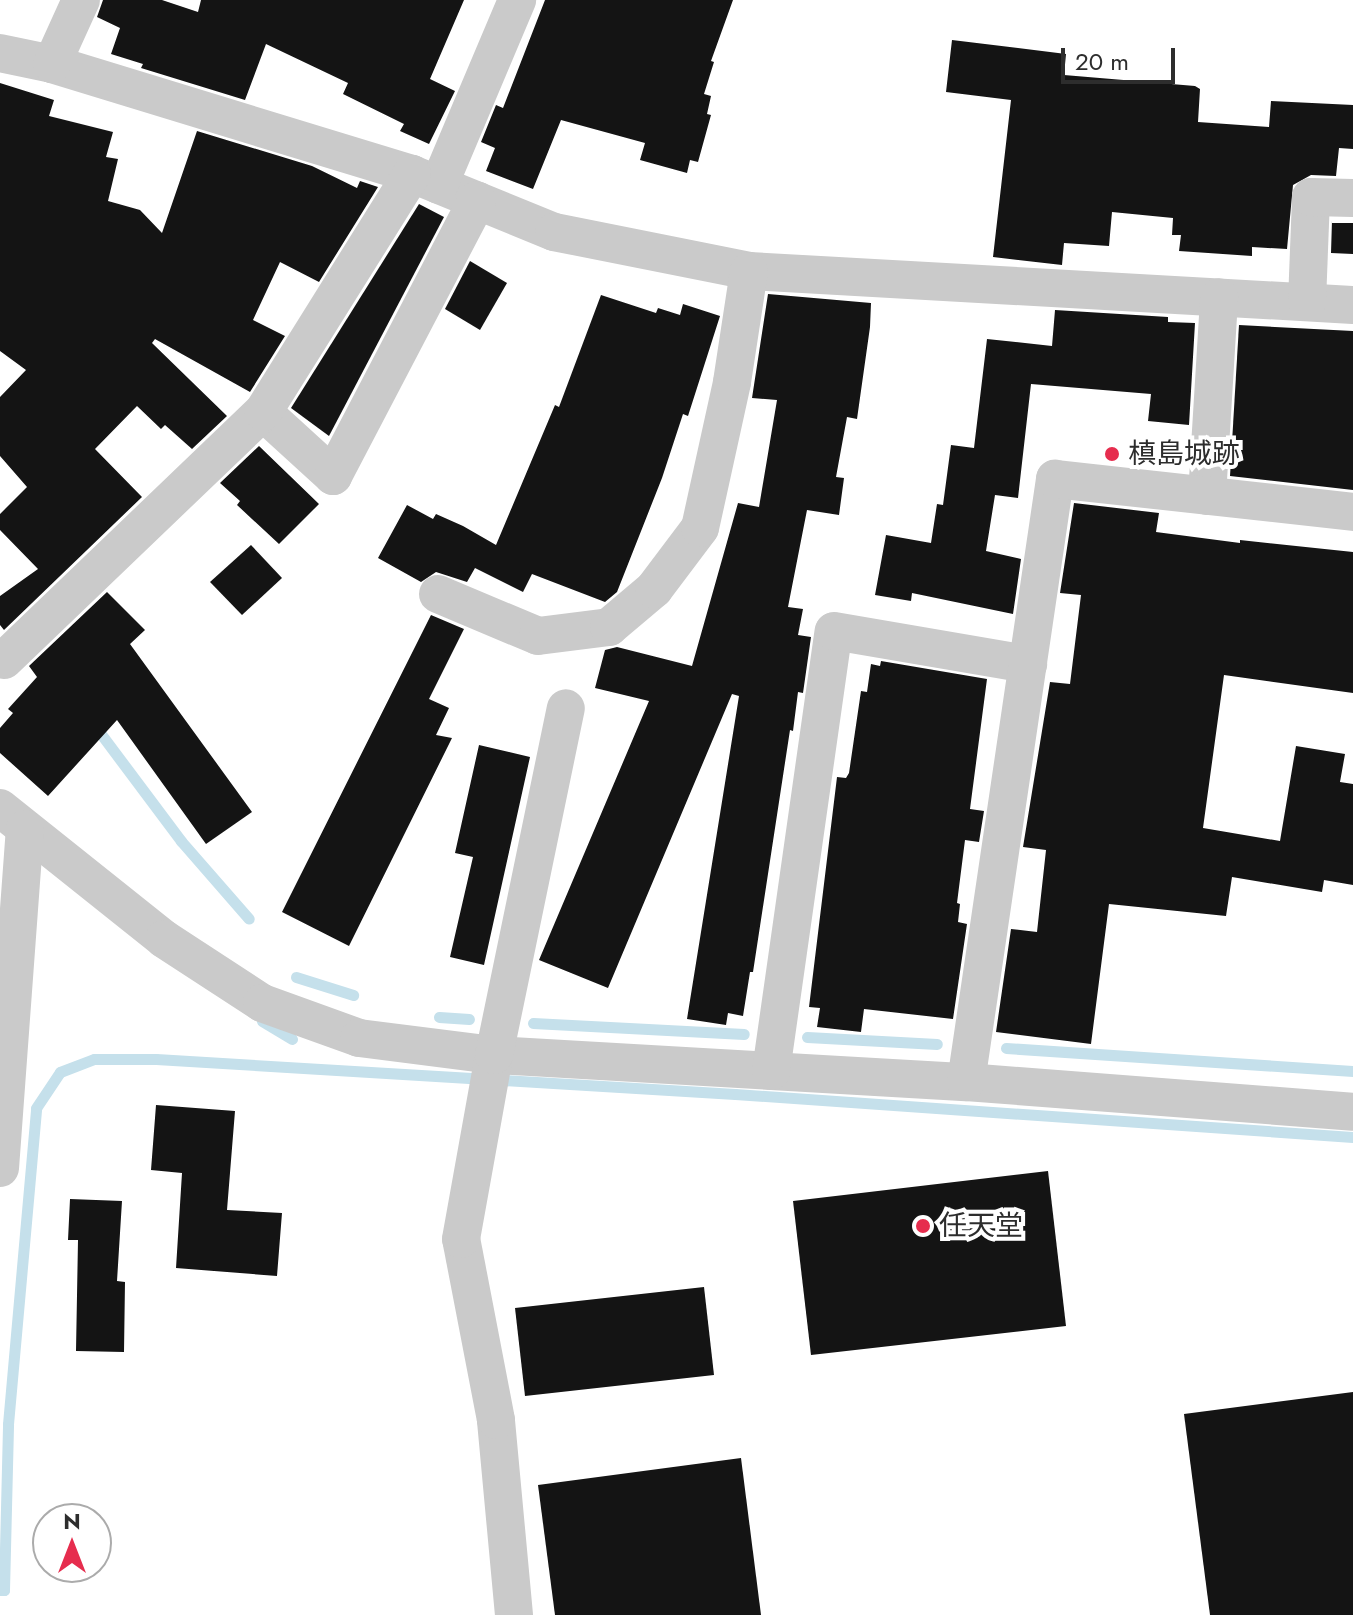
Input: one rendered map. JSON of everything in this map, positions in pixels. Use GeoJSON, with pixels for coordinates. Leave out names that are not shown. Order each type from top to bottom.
{"type":"FeatureCollection","features":[{"type":"Feature","properties":{"kind":"street"},"geometry":{"type":"LineString","coordinates":[[52,64],[81,0]]}},
{"type":"Feature","properties":{"kind":"street"},"geometry":{"type":"LineString","coordinates":[[1,659],[263,412],[425,180],[517,0]]}},
{"type":"Feature","properties":{"kind":"street"},"geometry":{"type":"LineString","coordinates":[[0,53],[52,64],[425,180],[554,232],[749,271],[1353,305]]}},
{"type":"Feature","properties":{"kind":"street"},"geometry":{"type":"LineString","coordinates":[[1307,302],[1311,197],[1353,198]]}},
{"type":"Feature","properties":{"kind":"street"},"geometry":{"type":"LineString","coordinates":[[263,412],[333,476],[477,200]]}},
{"type":"Feature","properties":{"kind":"street"},"geometry":{"type":"LineString","coordinates":[[438,594],[538,636],[609,627],[654,589],[700,528],[732,382],[749,271]]}},
{"type":"Feature","properties":{"kind":"street"},"geometry":{"type":"LineString","coordinates":[[1207,496],[1219,297]]}},
{"type":"Feature","properties":{"kind":"street"},"geometry":{"type":"LineString","coordinates":[[966,1082],[1055,479],[1353,512]]}},
{"type":"Feature","properties":{"kind":"street"},"geometry":{"type":"LineString","coordinates":[[771,1071],[834,631],[1028,664]]}},
{"type":"Feature","properties":{"kind":"street"},"geometry":{"type":"LineString","coordinates":[[514,1615],[496,1420],[461,1239],[494,1055],[566,708]]}},
{"type":"Feature","properties":{"kind":"street"},"geometry":{"type":"LineString","coordinates":[[12,819],[164,939],[262,1003],[359,1038],[494,1055],[966,1082],[1353,1112]]}},
{"type":"Feature","properties":{"kind":"street"},"geometry":{"type":"LineString","coordinates":[[0,1168],[12,819]]}},
{"type":"Feature","properties":{"kind":"building"},"geometry":{"type":"Polygon","coordinates":[[[103,0],[162,0],[198,12],[201,0],[464,0],[430,79],[455,91],[429,144],[400,131],[404,124],[343,94],[348,83],[266,44],[245,100],[141,68],[143,64],[111,54],[120,28],[97,17],[103,0]]]}},
{"type":"Feature","properties":{"kind":"building"},"geometry":{"type":"Polygon","coordinates":[[[545,0],[733,0],[711,61],[714,62],[704,94],[711,96],[707,114],[711,115],[698,162],[690,160],[687,173],[640,160],[645,143],[561,120],[533,189],[486,171],[495,148],[481,142],[496,105],[503,108],[545,0]]]}},
{"type":"Feature","properties":{"kind":"building"},"geometry":{"type":"Polygon","coordinates":[[[952,40],[1066,54],[1064,75],[1195,86],[1200,89],[1198,122],[1269,127],[1271,101],[1353,105],[1353,149],[1339,148],[1336,176],[1311,175],[1293,185],[1287,249],[1252,247],[1252,256],[1179,251],[1181,235],[1172,235],[1173,218],[1112,212],[1109,246],[1064,243],[1062,265],[993,257],[1011,100],[946,92],[952,40]]]}},
{"type":"Feature","properties":{"kind":"building"},"geometry":{"type":"Polygon","coordinates":[[[0,83],[54,100],[49,116],[113,132],[106,157],[118,159],[108,201],[140,210],[162,233],[197,131],[312,166],[357,188],[360,181],[378,187],[319,282],[280,262],[253,320],[285,336],[250,392],[155,339],[152,343],[227,416],[192,449],[165,425],[161,429],[137,406],[95,449],[142,497],[4,630],[0,625],[0,596],[38,569],[0,530],[0,514],[27,487],[0,456],[0,397],[26,370],[0,351],[0,83]]]}},
{"type":"Feature","properties":{"kind":"building"},"geometry":{"type":"Polygon","coordinates":[[[419,204],[444,217],[329,436],[291,408],[419,204]]]}},
{"type":"Feature","properties":{"kind":"building"},"geometry":{"type":"Polygon","coordinates":[[[1332,220],[1332,223],[1353,223],[1353,254],[1331,253],[1332,220]]]}},
{"type":"Feature","properties":{"kind":"building"},"geometry":{"type":"Polygon","coordinates":[[[470,261],[507,283],[480,330],[445,309],[470,261]]]}},
{"type":"Feature","properties":{"kind":"building"},"geometry":{"type":"Polygon","coordinates":[[[768,294],[871,303],[870,327],[857,419],[847,417],[836,477],[844,478],[839,515],[807,510],[788,607],[803,609],[798,635],[811,637],[803,693],[798,692],[793,731],[790,730],[753,972],[750,972],[743,1016],[728,1013],[726,1025],[687,1019],[739,696],[732,694],[608,988],[539,960],[649,701],[595,688],[605,650],[617,647],[692,666],[738,503],[759,507],[777,400],[752,398],[768,294]]]}},
{"type":"Feature","properties":{"kind":"building"},"geometry":{"type":"Polygon","coordinates":[[[601,295],[656,313],[658,308],[680,315],[683,304],[720,316],[688,416],[683,414],[662,478],[617,592],[605,602],[532,574],[523,592],[475,568],[467,582],[436,572],[421,582],[378,558],[407,505],[433,519],[436,514],[463,526],[496,545],[555,405],[559,407],[601,295]]]}},
{"type":"Feature","properties":{"kind":"building"},"geometry":{"type":"Polygon","coordinates":[[[1055,310],[1168,317],[1168,322],[1195,323],[1189,425],[1148,421],[1151,394],[1031,384],[1018,498],[995,495],[986,551],[1021,559],[1013,614],[912,593],[911,601],[875,595],[886,535],[931,543],[937,504],[943,505],[951,445],[974,448],[987,339],[1052,346],[1055,310]]]}},
{"type":"Feature","properties":{"kind":"building"},"geometry":{"type":"Polygon","coordinates":[[[1239,325],[1353,331],[1353,490],[1230,476],[1239,325]]]}},
{"type":"Feature","properties":{"kind":"building"},"geometry":{"type":"Polygon","coordinates":[[[259,446],[319,504],[279,544],[237,505],[240,501],[220,483],[259,446]]]}},
{"type":"Feature","properties":{"kind":"building"},"geometry":{"type":"Polygon","coordinates":[[[1074,503],[1159,513],[1156,532],[1240,543],[1240,540],[1353,552],[1353,693],[1224,675],[1203,828],[1280,841],[1296,746],[1345,754],[1340,782],[1353,784],[1353,885],[1324,880],[1322,892],[1232,877],[1226,916],[1109,904],[1091,1044],[996,1032],[1011,929],[1037,932],[1046,850],[1023,847],[1050,682],[1070,684],[1081,595],[1060,593],[1074,503]]]}},
{"type":"Feature","properties":{"kind":"building"},"geometry":{"type":"Polygon","coordinates":[[[251,545],[282,578],[242,615],[210,582],[251,545]]]}},
{"type":"Feature","properties":{"kind":"building"},"geometry":{"type":"Polygon","coordinates":[[[107,592],[145,630],[130,644],[252,812],[206,844],[117,720],[48,796],[0,753],[0,728],[13,713],[8,709],[37,677],[29,666],[107,592]]]}},
{"type":"Feature","properties":{"kind":"building"},"geometry":{"type":"Polygon","coordinates":[[[431,615],[464,629],[429,699],[449,708],[436,735],[452,738],[349,946],[282,912],[431,615]]]}},
{"type":"Feature","properties":{"kind":"building"},"geometry":{"type":"Polygon","coordinates":[[[881,661],[987,679],[970,809],[984,811],[979,842],[965,840],[957,903],[960,904],[958,922],[967,924],[953,1019],[864,1009],[861,1032],[817,1027],[820,1008],[809,1007],[837,777],[846,778],[849,773],[861,691],[867,692],[871,664],[880,666],[881,661]]]}},
{"type":"Feature","properties":{"kind":"building"},"geometry":{"type":"Polygon","coordinates":[[[479,745],[530,757],[484,965],[450,957],[473,857],[455,853],[479,745]]]}},
{"type":"Feature","properties":{"kind":"building"},"geometry":{"type":"Polygon","coordinates":[[[156,1105],[235,1111],[227,1210],[282,1213],[277,1276],[176,1268],[182,1173],[151,1170],[156,1105]]]}},
{"type":"Feature","properties":{"kind":"building"},"geometry":{"type":"Polygon","coordinates":[[[1048,1171],[1066,1326],[811,1355],[793,1201],[1048,1171]]]}},
{"type":"Feature","properties":{"kind":"building"},"geometry":{"type":"Polygon","coordinates":[[[70,1199],[122,1201],[117,1281],[125,1282],[124,1352],[76,1351],[78,1240],[68,1240],[70,1199]]]}},
{"type":"Feature","properties":{"kind":"building"},"geometry":{"type":"Polygon","coordinates":[[[704,1287],[714,1375],[525,1396],[515,1308],[704,1287]]]}},
{"type":"Feature","properties":{"kind":"building"},"geometry":{"type":"Polygon","coordinates":[[[1353,1392],[1353,1615],[1210,1615],[1184,1414],[1353,1392]]]}},
{"type":"Feature","properties":{"kind":"building"},"geometry":{"type":"Polygon","coordinates":[[[741,1458],[761,1615],[555,1615],[538,1485],[741,1458]]]}},
{"type":"Feature","properties":{"kind":"waterway"},"geometry":{"type":"LineString","coordinates":[[95,726],[181,841],[249,919]]}},
{"type":"Feature","properties":{"kind":"waterway"},"geometry":{"type":"LineString","coordinates":[[296,977],[353,995]]}},
{"type":"Feature","properties":{"kind":"waterway"},"geometry":{"type":"LineString","coordinates":[[439,1017],[469,1019]]}},
{"type":"Feature","properties":{"kind":"waterway"},"geometry":{"type":"LineString","coordinates":[[262,1021],[292,1039]]}},
{"type":"Feature","properties":{"kind":"waterway"},"geometry":{"type":"LineString","coordinates":[[533,1023],[744,1034]]}},
{"type":"Feature","properties":{"kind":"waterway"},"geometry":{"type":"LineString","coordinates":[[807,1037],[937,1044]]}},
{"type":"Feature","properties":{"kind":"waterway"},"geometry":{"type":"LineString","coordinates":[[1006,1048],[1353,1071]]}},
{"type":"Feature","properties":{"kind":"waterway"},"geometry":{"type":"LineString","coordinates":[[0,1590],[4,1590],[8,1424],[36,1108],[60,1072],[94,1059],[156,1059],[735,1094],[1353,1137]]}},
{"type":"Feature","properties":{"kind":"place","name":"槙島城跡"},"geometry":{"type":"Point","coordinates":[1112,454]}},
{"type":"Feature","properties":{"kind":"place","name":"任天堂"},"geometry":{"type":"Point","coordinates":[923,1226]}}]}
